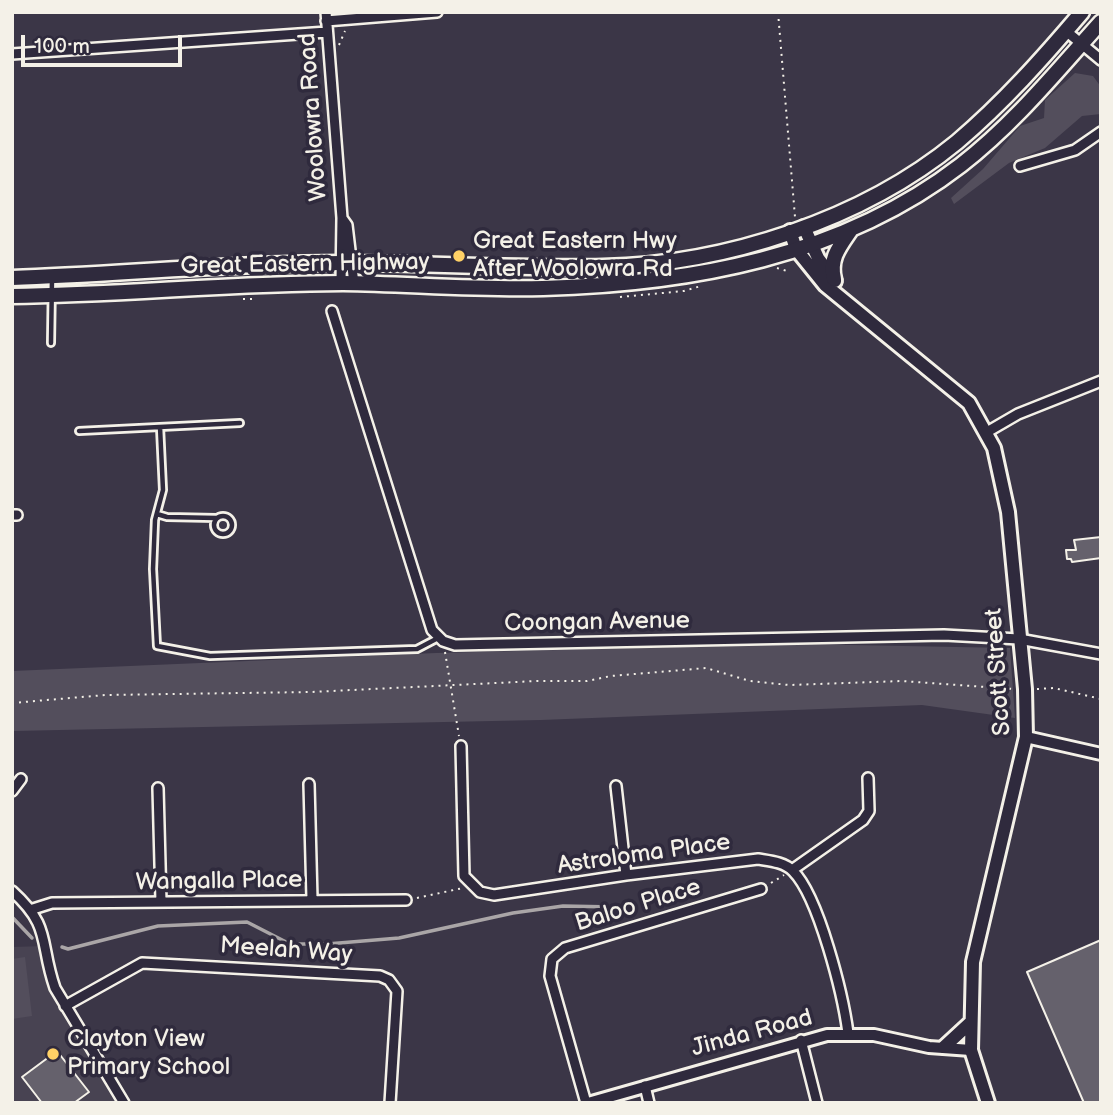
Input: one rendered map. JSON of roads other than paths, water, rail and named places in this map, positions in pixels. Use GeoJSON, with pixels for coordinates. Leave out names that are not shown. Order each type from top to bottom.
{"type":"FeatureCollection","features":[{"type":"Feature","properties":{"kind":"highway","name":"Great Eastern Highway"},"geometry":{"type":"LineString","coordinates":[[12,278],[346,263],[605,267],[707,254],[853,206],[929,163],[1001,101],[1082,12]]}},
{"type":"Feature","properties":{"kind":"highway","name":"Great Eastern Highway"},"geometry":{"type":"LineString","coordinates":[[12,296],[347,284],[541,288],[624,284],[710,272],[804,247],[851,230],[913,198],[964,163],[1016,117],[1101,22]]}},
{"type":"Feature","properties":{"kind":"highway"},"geometry":{"type":"LineString","coordinates":[[834,279],[831,266],[835,254],[851,230]]}},
{"type":"Feature","properties":{"kind":"main road","name":"Scott Street"},"geometry":{"type":"LineString","coordinates":[[798,226],[818,278],[969,402],[987,432],[1008,512],[1018,639],[1025,689],[1026,737],[973,961],[970,1023],[972,1054],[988,1103]]}},
{"type":"Feature","properties":{"kind":"main road","name":"Scott Street"},"geometry":{"type":"LineString","coordinates":[[804,247],[834,279],[842,297]]}},
{"type":"Feature","properties":{"kind":"main road"},"geometry":{"type":"LineString","coordinates":[[944,1047],[970,1023]]}},
{"type":"Feature","properties":{"kind":"street"},"geometry":{"type":"LineString","coordinates":[[326,17],[346,20],[437,12]]}},
{"type":"Feature","properties":{"kind":"street","name":"Woolowra Road"},"geometry":{"type":"LineString","coordinates":[[326,17],[347,284]]}},
{"type":"Feature","properties":{"kind":"street"},"geometry":{"type":"LineString","coordinates":[[1066,31],[1101,60]]}},
{"type":"Feature","properties":{"kind":"street"},"geometry":{"type":"LineString","coordinates":[[12,54],[327,32]]}},
{"type":"Feature","properties":{"kind":"street"},"geometry":{"type":"LineString","coordinates":[[1020,166],[1076,150],[1101,132]]}},
{"type":"Feature","properties":{"kind":"street"},"geometry":{"type":"LineString","coordinates":[[332,311],[432,630],[441,639]]}},
{"type":"Feature","properties":{"kind":"street"},"geometry":{"type":"LineString","coordinates":[[987,432],[1017,414],[1101,381]]}},
{"type":"Feature","properties":{"kind":"street","name":"Coongan Avenue"},"geometry":{"type":"LineString","coordinates":[[441,639],[455,645],[944,635],[1018,639],[1101,654]]}},
{"type":"Feature","properties":{"kind":"street"},"geometry":{"type":"LineString","coordinates":[[1026,737],[1101,754]]}},
{"type":"Feature","properties":{"kind":"street","name":"Astroloma Place"},"geometry":{"type":"LineString","coordinates":[[461,746],[464,877],[470,886],[494,895],[626,874],[758,859],[776,862],[792,870]]}},
{"type":"Feature","properties":{"kind":"street"},"geometry":{"type":"LineString","coordinates":[[848,1033],[814,905],[792,870],[863,820],[869,811],[868,778]]}},
{"type":"Feature","properties":{"kind":"street"},"geometry":{"type":"LineString","coordinates":[[12,792],[21,779]]}},
{"type":"Feature","properties":{"kind":"street"},"geometry":{"type":"LineString","coordinates":[[309,784],[312,900]]}},
{"type":"Feature","properties":{"kind":"street"},"geometry":{"type":"LineString","coordinates":[[616,786],[626,874]]}},
{"type":"Feature","properties":{"kind":"street"},"geometry":{"type":"LineString","coordinates":[[158,788],[161,902]]}},
{"type":"Feature","properties":{"kind":"street","name":"Baloo Place"},"geometry":{"type":"LineString","coordinates":[[587,1103],[550,976],[549,967],[558,953],[761,890]]}},
{"type":"Feature","properties":{"kind":"street"},"geometry":{"type":"LineString","coordinates":[[12,891],[33,909],[42,928],[48,967],[65,1006],[123,1102]]}},
{"type":"Feature","properties":{"kind":"street","name":"Wangalla Place"},"geometry":{"type":"LineString","coordinates":[[33,909],[52,903],[406,900]]}},
{"type":"Feature","properties":{"kind":"street","name":"Meelah Way"},"geometry":{"type":"LineString","coordinates":[[65,1006],[142,963],[380,976],[389,980],[397,991],[390,1103]]}},
{"type":"Feature","properties":{"kind":"street","name":"Jinda Road"},"geometry":{"type":"LineString","coordinates":[[587,1103],[801,1040],[848,1033],[944,1047],[972,1054]]}},
{"type":"Feature","properties":{"kind":"street"},"geometry":{"type":"LineString","coordinates":[[801,1040],[817,1103]]}},
{"type":"Feature","properties":{"kind":"street","name":"Jinda Road"},"geometry":{"type":"LineString","coordinates":[[929,1046],[933,1052],[972,1054]]}},
{"type":"Feature","properties":{"kind":"street"},"geometry":{"type":"LineString","coordinates":[[645,1086],[649,1103]]}},
{"type":"Feature","properties":{"kind":"lane"},"geometry":{"type":"LineString","coordinates":[[51,344],[52,277]]}},
{"type":"Feature","properties":{"kind":"lane"},"geometry":{"type":"LineString","coordinates":[[79,430],[240,423]]}},
{"type":"Feature","properties":{"kind":"lane"},"geometry":{"type":"LineString","coordinates":[[160,427],[163,490],[157,514],[153,569],[154,639],[161,648],[210,656],[409,650],[441,639]]}},
{"type":"Feature","properties":{"kind":"lane"},"geometry":{"type":"LineString","coordinates":[[157,514],[167,517],[225,516],[230,519],[230,531],[225,534],[216,531],[216,518]]}},
{"type":"Feature","properties":{"kind":"waterway"},"geometry":{"type":"LineString","coordinates":[[62,947],[68,949],[158,926],[247,922],[290,944],[327,944],[399,938],[513,913],[563,906],[614,907]]}},
{"type":"Feature","properties":{"kind":"waterway"},"geometry":{"type":"LineString","coordinates":[[12,917],[32,938]]}},
{"type":"Feature","properties":{"kind":"place","name":"Great Eastern Hwy After Woolowra Rd"},"geometry":{"type":"Point","coordinates":[459,256]}},
{"type":"Feature","properties":{"kind":"place","name":"Clayton View Primary School"},"geometry":{"type":"Point","coordinates":[53,1054]}}]}
